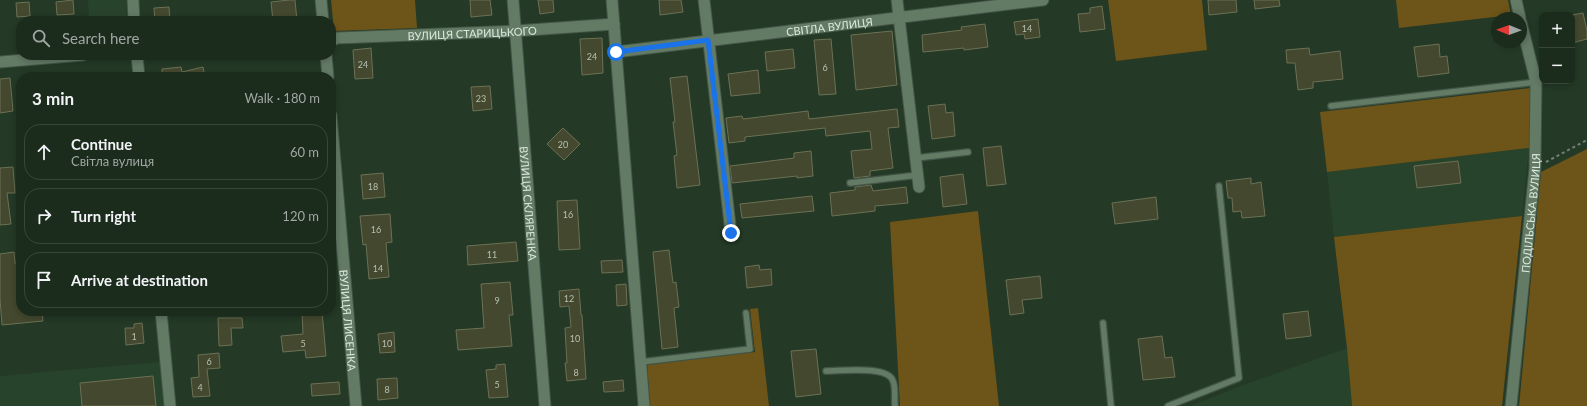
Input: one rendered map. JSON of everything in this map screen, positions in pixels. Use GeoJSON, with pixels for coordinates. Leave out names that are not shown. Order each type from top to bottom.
{"type":"FeatureCollection","features":[{"type":"Feature","properties":{"kind":"street"},"geometry":{"type":"LineString","coordinates":[[133,0],[134,16]]}},
{"type":"Feature","properties":{"kind":"street"},"geometry":{"type":"LineString","coordinates":[[321,0],[323,16]]}},
{"type":"Feature","properties":{"kind":"street","name":"ВУЛИЦЯ СКЛЯРЕНКА"},"geometry":{"type":"LineString","coordinates":[[513,0],[546,406]]}},
{"type":"Feature","properties":{"kind":"street"},"geometry":{"type":"LineString","coordinates":[[612,0],[644,406]]}},
{"type":"Feature","properties":{"kind":"street"},"geometry":{"type":"LineString","coordinates":[[704,0],[731,233]]}},
{"type":"Feature","properties":{"kind":"street"},"geometry":{"type":"LineString","coordinates":[[898,0],[920,187]]}},
{"type":"Feature","properties":{"kind":"street","name":"СВІТЛА ВУЛИЦЯ"},"geometry":{"type":"LineString","coordinates":[[616,52],[1043,0]]}},
{"type":"Feature","properties":{"kind":"street"},"geometry":{"type":"LineString","coordinates":[[1516,0],[1519,12]]}},
{"type":"Feature","properties":{"kind":"street","name":"ВУЛИЦЯ СТАРИЦЬКОГО"},"geometry":{"type":"LineString","coordinates":[[336,38],[515,32],[614,24]]}},
{"type":"Feature","properties":{"kind":"street","name":"ПОДІЛЬСЬКА ВУЛИЦЯ"},"geometry":{"type":"LineString","coordinates":[[1511,406],[1535,168],[1536,82],[1527,46]]}},
{"type":"Feature","properties":{"kind":"street"},"geometry":{"type":"LineString","coordinates":[[0,62],[24,60]]}},
{"type":"Feature","properties":{"kind":"street"},"geometry":{"type":"LineString","coordinates":[[137,60],[139,72]]}},
{"type":"Feature","properties":{"kind":"street"},"geometry":{"type":"LineString","coordinates":[[326,60],[328,72]]}},
{"type":"Feature","properties":{"kind":"street","name":"ВУЛИЦЯ ЛИСЕНКА"},"geometry":{"type":"LineString","coordinates":[[336,173],[356,406]]}},
{"type":"Feature","properties":{"kind":"street"},"geometry":{"type":"LineString","coordinates":[[161,316],[170,406]]}},
{"type":"Feature","properties":{"kind":"lane"},"geometry":{"type":"LineString","coordinates":[[1331,106],[1536,82]]}},
{"type":"Feature","properties":{"kind":"lane"},"geometry":{"type":"LineString","coordinates":[[916,158],[968,152]]}},
{"type":"Feature","properties":{"kind":"lane"},"geometry":{"type":"LineString","coordinates":[[850,183],[918,175]]}},
{"type":"Feature","properties":{"kind":"lane"},"geometry":{"type":"LineString","coordinates":[[1168,406],[1239,378],[1219,186]]}},
{"type":"Feature","properties":{"kind":"lane"},"geometry":{"type":"LineString","coordinates":[[641,362],[750,349],[746,313]]}},
{"type":"Feature","properties":{"kind":"lane"},"geometry":{"type":"LineString","coordinates":[[1103,323],[1111,406]]}},
{"type":"Feature","properties":{"kind":"lane"},"geometry":{"type":"LineString","coordinates":[[826,371],[873,370],[886,373],[893,381],[895,406]]}},
{"type":"Feature","properties":{"kind":"path"},"geometry":{"type":"LineString","coordinates":[[1535,168],[1587,140]]}},
{"type":"Feature","properties":{"kind":"shaded area"},"geometry":{"type":"Polygon","coordinates":[[[88,0],[126,0],[127,16],[89,16],[88,0]]]}},
{"type":"Feature","properties":{"kind":"shaded area"},"geometry":{"type":"Polygon","coordinates":[[[331,0],[415,0],[417,28],[336,31],[336,16],[333,16],[331,0]]]}},
{"type":"Feature","properties":{"kind":"shaded area"},"geometry":{"type":"Polygon","coordinates":[[[1108,0],[1202,0],[1207,50],[1116,61],[1108,0]]]}},
{"type":"Feature","properties":{"kind":"shaded area"},"geometry":{"type":"Polygon","coordinates":[[[1396,0],[1508,0],[1510,12],[1491,12],[1491,17],[1399,28],[1396,0]]]}},
{"type":"Feature","properties":{"kind":"shaded area"},"geometry":{"type":"Polygon","coordinates":[[[1531,88],[1529,148],[1327,172],[1320,112],[1531,88]]]}},
{"type":"Feature","properties":{"kind":"shaded area"},"geometry":{"type":"Polygon","coordinates":[[[1529,148],[1522,216],[1334,237],[1327,172],[1529,148]]]}},
{"type":"Feature","properties":{"kind":"shaded area"},"geometry":{"type":"Polygon","coordinates":[[[1587,149],[1587,406],[1519,406],[1541,172],[1587,149]]]}},
{"type":"Feature","properties":{"kind":"shaded area"},"geometry":{"type":"Polygon","coordinates":[[[978,211],[999,406],[900,406],[890,222],[978,211]]]}},
{"type":"Feature","properties":{"kind":"shaded area"},"geometry":{"type":"Polygon","coordinates":[[[1522,216],[1502,406],[1352,406],[1334,237],[1522,216]]]}},
{"type":"Feature","properties":{"kind":"shaded area"},"geometry":{"type":"Polygon","coordinates":[[[758,308],[769,406],[650,406],[647,364],[755,352],[750,309],[758,308]]]}},
{"type":"Feature","properties":{"kind":"shaded area"},"geometry":{"type":"Polygon","coordinates":[[[1347,348],[1352,406],[1190,406],[1246,384],[1347,348]]]}},
{"type":"Feature","properties":{"kind":"shaded area"},"geometry":{"type":"Polygon","coordinates":[[[160,362],[164,406],[0,406],[0,376],[160,362]]]}},
{"type":"Feature","properties":{"kind":"building"},"geometry":{"type":"Polygon","coordinates":[[[73,0],[74,14],[57,15],[56,2],[73,0]]]}},
{"type":"Feature","properties":{"kind":"building"},"geometry":{"type":"Polygon","coordinates":[[[295,0],[297,16],[272,16],[271,2],[295,0]]]}},
{"type":"Feature","properties":{"kind":"building"},"geometry":{"type":"Polygon","coordinates":[[[470,0],[490,0],[492,15],[471,17],[470,0]]]}},
{"type":"Feature","properties":{"kind":"building"},"geometry":{"type":"Polygon","coordinates":[[[538,0],[553,0],[554,12],[540,14],[538,0]]]}},
{"type":"Feature","properties":{"kind":"building"},"geometry":{"type":"Polygon","coordinates":[[[659,0],[681,0],[683,12],[660,15],[659,0]]]}},
{"type":"Feature","properties":{"kind":"building"},"geometry":{"type":"Polygon","coordinates":[[[1208,0],[1236,0],[1237,12],[1209,15],[1208,0]]]}},
{"type":"Feature","properties":{"kind":"building"},"geometry":{"type":"Polygon","coordinates":[[[1254,0],[1279,0],[1280,6],[1255,9],[1254,0]]]}},
{"type":"Feature","properties":{"kind":"building"},"geometry":{"type":"Polygon","coordinates":[[[29,2],[30,16],[17,16],[16,3],[29,2]]]}},
{"type":"Feature","properties":{"kind":"building"},"geometry":{"type":"Polygon","coordinates":[[[1102,6],[1105,29],[1080,32],[1078,14],[1090,13],[1090,8],[1102,6]]]}},
{"type":"Feature","properties":{"kind":"building"},"geometry":{"type":"Polygon","coordinates":[[[169,7],[170,16],[155,16],[154,8],[169,7]]]}},
{"type":"Feature","properties":{"kind":"building"},"geometry":{"type":"Polygon","coordinates":[[[1583,13],[1587,31],[1587,39],[1575,42],[1575,14],[1583,13]]]}},
{"type":"Feature","properties":{"kind":"building"},"geometry":{"type":"Polygon","coordinates":[[[1038,19],[1040,37],[1025,39],[1024,34],[1016,35],[1014,22],[1038,19]]]}},
{"type":"Feature","properties":{"kind":"building"},"geometry":{"type":"Polygon","coordinates":[[[985,24],[988,47],[923,52],[922,35],[962,30],[961,27],[985,24]]]}},
{"type":"Feature","properties":{"kind":"building"},"geometry":{"type":"Polygon","coordinates":[[[892,31],[897,85],[856,90],[851,35],[892,31]]]}},
{"type":"Feature","properties":{"kind":"building"},"geometry":{"type":"Polygon","coordinates":[[[602,38],[603,73],[582,75],[580,39],[602,38]]]}},
{"type":"Feature","properties":{"kind":"building"},"geometry":{"type":"Polygon","coordinates":[[[831,39],[836,94],[819,95],[814,40],[831,39]]]}},
{"type":"Feature","properties":{"kind":"building"},"geometry":{"type":"Polygon","coordinates":[[[1439,44],[1440,57],[1447,56],[1449,73],[1418,77],[1414,47],[1439,44]]]}},
{"type":"Feature","properties":{"kind":"building"},"geometry":{"type":"Polygon","coordinates":[[[371,48],[373,78],[355,79],[353,50],[371,48]]]}},
{"type":"Feature","properties":{"kind":"building"},"geometry":{"type":"Polygon","coordinates":[[[1309,48],[1310,55],[1340,51],[1343,79],[1313,82],[1313,88],[1298,90],[1295,63],[1287,63],[1286,50],[1309,48]]]}},
{"type":"Feature","properties":{"kind":"building"},"geometry":{"type":"Polygon","coordinates":[[[793,49],[795,68],[767,71],[765,52],[793,49]]]}},
{"type":"Feature","properties":{"kind":"building"},"geometry":{"type":"Polygon","coordinates":[[[181,67],[182,72],[162,72],[162,69],[181,67]]]}},
{"type":"Feature","properties":{"kind":"building"},"geometry":{"type":"Polygon","coordinates":[[[203,67],[204,72],[182,72],[203,67]]]}},
{"type":"Feature","properties":{"kind":"building"},"geometry":{"type":"Polygon","coordinates":[[[758,70],[760,93],[731,96],[728,74],[758,70]]]}},
{"type":"Feature","properties":{"kind":"building"},"geometry":{"type":"Polygon","coordinates":[[[687,76],[700,185],[677,188],[674,156],[677,155],[673,122],[675,122],[670,78],[687,76]]]}},
{"type":"Feature","properties":{"kind":"building"},"geometry":{"type":"Polygon","coordinates":[[[10,78],[13,111],[0,113],[0,79],[10,78]]]}},
{"type":"Feature","properties":{"kind":"building"},"geometry":{"type":"Polygon","coordinates":[[[490,86],[492,109],[473,111],[471,87],[490,86]]]}},
{"type":"Feature","properties":{"kind":"building"},"geometry":{"type":"Polygon","coordinates":[[[945,104],[946,113],[953,112],[955,136],[932,139],[928,106],[945,104]]]}},
{"type":"Feature","properties":{"kind":"building"},"geometry":{"type":"Polygon","coordinates":[[[897,109],[899,127],[888,128],[893,168],[870,171],[870,176],[854,178],[851,151],[872,149],[870,131],[826,136],[825,128],[745,137],[745,141],[729,143],[726,118],[742,116],[743,119],[808,111],[809,119],[897,109]]]}},
{"type":"Feature","properties":{"kind":"building"},"geometry":{"type":"Polygon","coordinates":[[[563,128],[580,144],[564,160],[547,144],[563,128]]]}},
{"type":"Feature","properties":{"kind":"building"},"geometry":{"type":"Polygon","coordinates":[[[1001,146],[1006,184],[987,186],[983,148],[1001,146]]]}},
{"type":"Feature","properties":{"kind":"building"},"geometry":{"type":"Polygon","coordinates":[[[811,151],[813,176],[797,178],[797,176],[732,183],[730,166],[794,158],[794,153],[811,151]]]}},
{"type":"Feature","properties":{"kind":"building"},"geometry":{"type":"Polygon","coordinates":[[[1458,161],[1461,183],[1417,188],[1414,166],[1458,161]]]}},
{"type":"Feature","properties":{"kind":"building"},"geometry":{"type":"Polygon","coordinates":[[[13,167],[15,193],[7,193],[11,224],[0,225],[0,168],[13,167]]]}},
{"type":"Feature","properties":{"kind":"building"},"geometry":{"type":"Polygon","coordinates":[[[383,173],[385,197],[363,199],[361,175],[383,173]]]}},
{"type":"Feature","properties":{"kind":"building"},"geometry":{"type":"Polygon","coordinates":[[[963,174],[967,204],[943,207],[940,177],[963,174]]]}},
{"type":"Feature","properties":{"kind":"building"},"geometry":{"type":"Polygon","coordinates":[[[1251,178],[1251,184],[1261,182],[1265,216],[1242,218],[1241,211],[1233,212],[1232,198],[1228,198],[1226,181],[1251,178]]]}},
{"type":"Feature","properties":{"kind":"building"},"geometry":{"type":"Polygon","coordinates":[[[871,185],[873,191],[906,187],[908,203],[875,206],[875,211],[832,216],[830,193],[855,190],[855,187],[871,185]]]}},
{"type":"Feature","properties":{"kind":"building"},"geometry":{"type":"Polygon","coordinates":[[[812,196],[814,211],[742,218],[740,204],[812,196]]]}},
{"type":"Feature","properties":{"kind":"building"},"geometry":{"type":"Polygon","coordinates":[[[1156,197],[1158,219],[1115,224],[1112,203],[1156,197]]]}},
{"type":"Feature","properties":{"kind":"building"},"geometry":{"type":"Polygon","coordinates":[[[577,200],[580,249],[559,250],[557,201],[577,200]]]}},
{"type":"Feature","properties":{"kind":"building"},"geometry":{"type":"Polygon","coordinates":[[[390,214],[392,242],[386,243],[389,277],[369,279],[366,244],[363,245],[360,216],[390,214]]]}},
{"type":"Feature","properties":{"kind":"building"},"geometry":{"type":"Polygon","coordinates":[[[516,242],[518,261],[468,265],[467,246],[516,242]]]}},
{"type":"Feature","properties":{"kind":"building"},"geometry":{"type":"Polygon","coordinates":[[[669,250],[673,283],[676,282],[679,307],[674,308],[678,347],[662,349],[653,252],[669,250]]]}},
{"type":"Feature","properties":{"kind":"building"},"geometry":{"type":"Polygon","coordinates":[[[14,252],[16,263],[16,316],[42,316],[43,321],[2,325],[0,299],[0,254],[14,252]]]}},
{"type":"Feature","properties":{"kind":"building"},"geometry":{"type":"Polygon","coordinates":[[[622,260],[623,272],[602,273],[601,261],[622,260]]]}},
{"type":"Feature","properties":{"kind":"building"},"geometry":{"type":"Polygon","coordinates":[[[759,265],[760,270],[771,269],[772,285],[747,288],[745,267],[759,265]]]}},
{"type":"Feature","properties":{"kind":"building"},"geometry":{"type":"Polygon","coordinates":[[[1040,276],[1042,298],[1022,300],[1024,313],[1010,315],[1006,280],[1040,276]]]}},
{"type":"Feature","properties":{"kind":"building"},"geometry":{"type":"Polygon","coordinates":[[[510,282],[513,315],[509,315],[512,346],[458,350],[456,330],[484,328],[481,284],[510,282]]]}},
{"type":"Feature","properties":{"kind":"building"},"geometry":{"type":"Polygon","coordinates":[[[626,284],[627,305],[617,306],[616,285],[626,284]]]}},
{"type":"Feature","properties":{"kind":"building"},"geometry":{"type":"Polygon","coordinates":[[[579,289],[586,379],[567,381],[565,363],[567,363],[565,328],[571,327],[569,306],[560,307],[559,291],[579,289]]]}},
{"type":"Feature","properties":{"kind":"building"},"geometry":{"type":"Polygon","coordinates":[[[1308,311],[1311,336],[1286,339],[1283,314],[1308,311]]]}},
{"type":"Feature","properties":{"kind":"building"},"geometry":{"type":"Polygon","coordinates":[[[302,316],[322,316],[326,356],[306,358],[305,350],[283,352],[281,336],[303,334],[302,316]]]}},
{"type":"Feature","properties":{"kind":"building"},"geometry":{"type":"Polygon","coordinates":[[[218,318],[242,318],[243,328],[231,328],[232,345],[219,346],[218,318]]]}},
{"type":"Feature","properties":{"kind":"building"},"geometry":{"type":"Polygon","coordinates":[[[142,323],[144,343],[126,345],[125,328],[134,328],[134,324],[142,323]]]}},
{"type":"Feature","properties":{"kind":"building"},"geometry":{"type":"Polygon","coordinates":[[[394,332],[395,352],[380,353],[378,334],[394,332]]]}},
{"type":"Feature","properties":{"kind":"building"},"geometry":{"type":"Polygon","coordinates":[[[1162,336],[1165,358],[1172,357],[1175,377],[1143,380],[1138,339],[1162,336]]]}},
{"type":"Feature","properties":{"kind":"building"},"geometry":{"type":"Polygon","coordinates":[[[816,349],[821,394],[796,397],[791,351],[816,349]]]}},
{"type":"Feature","properties":{"kind":"building"},"geometry":{"type":"Polygon","coordinates":[[[219,353],[220,368],[207,369],[210,396],[193,397],[191,378],[199,377],[198,355],[219,353]]]}},
{"type":"Feature","properties":{"kind":"building"},"geometry":{"type":"Polygon","coordinates":[[[505,364],[508,397],[489,398],[486,370],[496,369],[496,365],[505,364]]]}},
{"type":"Feature","properties":{"kind":"building"},"geometry":{"type":"Polygon","coordinates":[[[153,376],[156,406],[82,406],[80,383],[153,376]]]}},
{"type":"Feature","properties":{"kind":"building"},"geometry":{"type":"Polygon","coordinates":[[[397,378],[398,398],[378,400],[377,379],[397,378]]]}},
{"type":"Feature","properties":{"kind":"building"},"geometry":{"type":"Polygon","coordinates":[[[623,380],[624,391],[604,392],[603,382],[623,380]]]}},
{"type":"Feature","properties":{"kind":"building"},"geometry":{"type":"Polygon","coordinates":[[[339,382],[340,394],[312,396],[311,384],[339,382]]]}},
{"type":"Feature","properties":{"kind":"route"},"geometry":{"type":"LineString","coordinates":[[616,52],[708,40],[731,233]]}}]}
